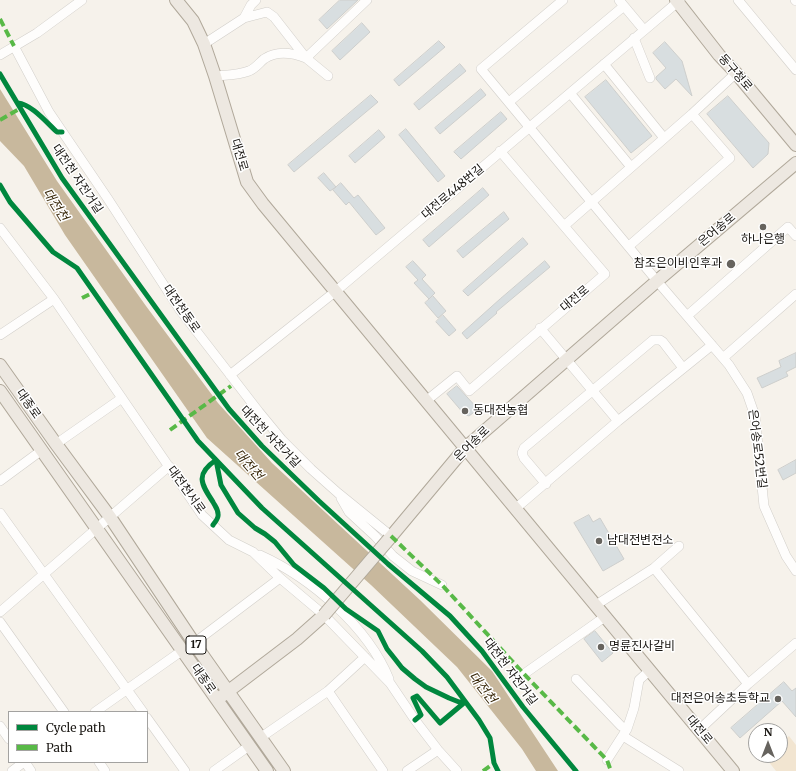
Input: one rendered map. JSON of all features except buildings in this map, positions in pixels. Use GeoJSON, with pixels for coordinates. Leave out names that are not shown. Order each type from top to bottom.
{"type":"FeatureCollection","features":[{"type":"Feature","properties":{"kind":"main road","name":"대전로"},"geometry":{"type":"LineString","coordinates":[[176,0],[192,21],[204,44],[216,76],[247,182],[263,204],[733,771]]}},
{"type":"Feature","properties":{"kind":"main road","name":"동구청로"},"geometry":{"type":"LineString","coordinates":[[678,1],[719,55],[736,73],[796,145]]}},
{"type":"Feature","properties":{"kind":"main road","name":"은어송로"},"geometry":{"type":"LineString","coordinates":[[324,615],[465,448],[566,359],[796,163]]}},
{"type":"Feature","properties":{"kind":"main road","name":"대종로"},"geometry":{"type":"LineString","coordinates":[[0,365],[110,517],[194,643],[284,771]]}},
{"type":"Feature","properties":{"kind":"main road","name":"대종로"},"geometry":{"type":"LineString","coordinates":[[0,391],[267,771]]}},
{"type":"Feature","properties":{"kind":"main road"},"geometry":{"type":"LineString","coordinates":[[217,699],[296,639],[324,615]]}},
{"type":"Feature","properties":{"kind":"street"},"geometry":{"type":"LineString","coordinates":[[0,54],[37,33],[82,0]]}},
{"type":"Feature","properties":{"kind":"street"},"geometry":{"type":"LineString","coordinates":[[244,18],[251,5],[256,0]]}},
{"type":"Feature","properties":{"kind":"street"},"geometry":{"type":"LineString","coordinates":[[306,58],[367,0]]}},
{"type":"Feature","properties":{"kind":"street"},"geometry":{"type":"LineString","coordinates":[[738,0],[796,70]]}},
{"type":"Feature","properties":{"kind":"street","name":"대전로448번길"},"geometry":{"type":"LineString","coordinates":[[336,291],[678,1]]}},
{"type":"Feature","properties":{"kind":"street","name":"은어송로52번길"},"geometry":{"type":"LineString","coordinates":[[559,2],[481,69],[657,281],[729,365],[750,400],[755,416],[764,506],[786,556],[796,571]]}},
{"type":"Feature","properties":{"kind":"street"},"geometry":{"type":"LineString","coordinates":[[509,102],[621,3],[644,30]]}},
{"type":"Feature","properties":{"kind":"street"},"geometry":{"type":"LineString","coordinates":[[204,44],[244,18],[267,12],[274,17],[306,58],[328,76]]}},
{"type":"Feature","properties":{"kind":"street"},"geometry":{"type":"LineString","coordinates":[[634,38],[650,78]]}},
{"type":"Feature","properties":{"kind":"street","name":"대전천동로"},"geometry":{"type":"LineString","coordinates":[[14,46],[48,112],[108,199],[180,310],[282,440],[311,469],[390,537]]}},
{"type":"Feature","properties":{"kind":"street"},"geometry":{"type":"LineString","coordinates":[[216,76],[248,71],[258,66],[265,59],[283,53],[291,53],[306,58]]}},
{"type":"Feature","properties":{"kind":"street"},"geometry":{"type":"LineString","coordinates":[[604,64],[664,138]]}},
{"type":"Feature","properties":{"kind":"street"},"geometry":{"type":"LineString","coordinates":[[564,226],[692,114],[736,73]]}},
{"type":"Feature","properties":{"kind":"street"},"geometry":{"type":"LineString","coordinates":[[570,93],[631,167]]}},
{"type":"Feature","properties":{"kind":"street"},"geometry":{"type":"LineString","coordinates":[[629,246],[730,158],[692,114]]}},
{"type":"Feature","properties":{"kind":"street","name":"대전로"},"geometry":{"type":"LineString","coordinates":[[426,401],[457,376],[469,391],[604,274],[500,151]]}},
{"type":"Feature","properties":{"kind":"street"},"geometry":{"type":"LineString","coordinates":[[687,316],[788,227],[796,236]]}},
{"type":"Feature","properties":{"kind":"street","name":"대전천서로"},"geometry":{"type":"LineString","coordinates":[[0,228],[54,299],[202,515],[229,540],[253,552],[280,578],[324,615],[390,683],[415,720],[438,750],[457,771]]}},
{"type":"Feature","properties":{"kind":"street"},"geometry":{"type":"LineString","coordinates":[[230,375],[336,291]]}},
{"type":"Feature","properties":{"kind":"street"},"geometry":{"type":"LineString","coordinates":[[723,358],[796,294]]}},
{"type":"Feature","properties":{"kind":"street"},"geometry":{"type":"LineString","coordinates":[[0,335],[54,299]]}},
{"type":"Feature","properties":{"kind":"street"},"geometry":{"type":"LineString","coordinates":[[540,328],[618,421]]}},
{"type":"Feature","properties":{"kind":"street"},"geometry":{"type":"LineString","coordinates":[[546,484],[524,458],[522,453],[524,448],[592,390],[653,340],[660,340],[663,342],[683,368]]}},
{"type":"Feature","properties":{"kind":"street"},"geometry":{"type":"LineString","coordinates":[[515,509],[618,421],[712,345]]}},
{"type":"Feature","properties":{"kind":"street"},"geometry":{"type":"LineString","coordinates":[[56,444],[122,398]]}},
{"type":"Feature","properties":{"kind":"street"},"geometry":{"type":"LineString","coordinates":[[0,481],[42,450]]}},
{"type":"Feature","properties":{"kind":"street"},"geometry":{"type":"LineString","coordinates":[[0,612],[169,466]]}},
{"type":"Feature","properties":{"kind":"street"},"geometry":{"type":"LineString","coordinates":[[338,493],[349,512],[394,556],[412,571],[442,585]]}},
{"type":"Feature","properties":{"kind":"street"},"geometry":{"type":"LineString","coordinates":[[0,513],[142,711]]}},
{"type":"Feature","properties":{"kind":"street"},"geometry":{"type":"LineString","coordinates":[[596,605],[654,568],[679,546]]}},
{"type":"Feature","properties":{"kind":"street"},"geometry":{"type":"LineString","coordinates":[[253,552],[295,573],[339,609],[367,641],[384,668],[390,683]]}},
{"type":"Feature","properties":{"kind":"street"},"geometry":{"type":"LineString","coordinates":[[654,568],[748,684]]}},
{"type":"Feature","properties":{"kind":"street"},"geometry":{"type":"LineString","coordinates":[[194,643],[280,578]]}},
{"type":"Feature","properties":{"kind":"street"},"geometry":{"type":"LineString","coordinates":[[524,674],[606,616]]}},
{"type":"Feature","properties":{"kind":"street"},"geometry":{"type":"LineString","coordinates":[[0,622],[63,711]]}},
{"type":"Feature","properties":{"kind":"street"},"geometry":{"type":"LineString","coordinates":[[698,730],[748,684],[796,643]]}},
{"type":"Feature","properties":{"kind":"street"},"geometry":{"type":"LineString","coordinates":[[97,711],[183,650]]}},
{"type":"Feature","properties":{"kind":"street"},"geometry":{"type":"LineString","coordinates":[[260,738],[328,691],[365,657]]}},
{"type":"Feature","properties":{"kind":"street"},"geometry":{"type":"LineString","coordinates":[[607,760],[625,733],[634,708],[640,680],[649,671]]}},
{"type":"Feature","properties":{"kind":"street"},"geometry":{"type":"LineString","coordinates":[[576,679],[621,726],[625,733],[679,771]]}},
{"type":"Feature","properties":{"kind":"street"},"geometry":{"type":"LineString","coordinates":[[328,691],[383,771]]}},
{"type":"Feature","properties":{"kind":"street"},"geometry":{"type":"LineString","coordinates":[[148,719],[185,771]]}},
{"type":"Feature","properties":{"kind":"street"},"geometry":{"type":"LineString","coordinates":[[0,726],[8,738]]}},
{"type":"Feature","properties":{"kind":"street"},"geometry":{"type":"LineString","coordinates":[[214,771],[249,746]]}},
{"type":"Feature","properties":{"kind":"street"},"geometry":{"type":"LineString","coordinates":[[407,771],[438,750]]}},
{"type":"Feature","properties":{"kind":"street"},"geometry":{"type":"LineString","coordinates":[[12,771],[23,763]]}},
{"type":"Feature","properties":{"kind":"street"},"geometry":{"type":"LineString","coordinates":[[25,763],[31,771]]}},
{"type":"Feature","properties":{"kind":"shaded area"},"geometry":{"type":"Polygon","coordinates":[[[789,736],[796,745],[796,771],[776,771],[770,763],[788,763],[789,736]]]}},
{"type":"Feature","properties":{"kind":"water","name":"대전천"},"geometry":{"type":"Polygon","coordinates":[[[0,89],[57,181],[146,306],[218,403],[272,463],[420,600],[492,671],[558,771],[536,771],[522,749],[457,667],[371,585],[207,438],[65,235],[24,166],[0,141],[0,89]]]}},
{"type":"Feature","properties":{"kind":"marked path"},"geometry":{"type":"LineString","coordinates":[[0,19],[14,46]]}},
{"type":"Feature","properties":{"kind":"marked path"},"geometry":{"type":"LineString","coordinates":[[0,120],[21,108]]}},
{"type":"Feature","properties":{"kind":"marked path"},"geometry":{"type":"LineString","coordinates":[[82,298],[94,292]]}},
{"type":"Feature","properties":{"kind":"marked path"},"geometry":{"type":"LineString","coordinates":[[170,430],[231,386]]}},
{"type":"Feature","properties":{"kind":"marked path"},"geometry":{"type":"LineString","coordinates":[[391,536],[442,585],[524,674],[607,760],[611,771]]}},
{"type":"Feature","properties":{"kind":"marked path"},"geometry":{"type":"LineString","coordinates":[[483,771],[494,763]]}},
{"type":"Feature","properties":{"kind":"cycle path","name":"대전천 자전거길"},"geometry":{"type":"LineString","coordinates":[[0,74],[62,178],[229,409],[262,446],[319,501],[388,564],[450,616],[482,651],[523,707],[576,771]]}},
{"type":"Feature","properties":{"kind":"cycle path"},"geometry":{"type":"LineString","coordinates":[[18,103],[23,104],[33,110],[57,132],[62,132]]}},
{"type":"Feature","properties":{"kind":"cycle path"},"geometry":{"type":"LineString","coordinates":[[0,185],[10,202],[53,252],[77,268],[198,441],[262,508],[422,651],[447,677],[479,720],[490,738],[494,763],[498,771]]}},
{"type":"Feature","properties":{"kind":"cycle path"},"geometry":{"type":"LineString","coordinates":[[213,525],[217,520],[218,511],[205,490],[202,480],[205,470],[216,460],[221,485],[238,513],[255,528],[275,542],[294,565],[324,588],[346,609],[378,631],[387,649],[402,668],[415,679],[426,687],[449,698],[459,702],[465,702],[440,723],[417,696],[413,698],[421,715],[415,720]]}},
{"type":"Feature","properties":{"kind":"place","name":"하나은행"},"geometry":{"type":"Point","coordinates":[763,227]}},
{"type":"Feature","properties":{"kind":"place","name":"참조은이비인후과"},"geometry":{"type":"Point","coordinates":[731,264]}},
{"type":"Feature","properties":{"kind":"place","name":"동대전농협"},"geometry":{"type":"Point","coordinates":[465,411]}},
{"type":"Feature","properties":{"kind":"place","name":"남대전변전소"},"geometry":{"type":"Point","coordinates":[599,541]}},
{"type":"Feature","properties":{"kind":"place","name":"명륜진사갈비"},"geometry":{"type":"Point","coordinates":[601,647]}},
{"type":"Feature","properties":{"kind":"place","name":"대전은어송초등학교"},"geometry":{"type":"Point","coordinates":[778,699]}}]}
